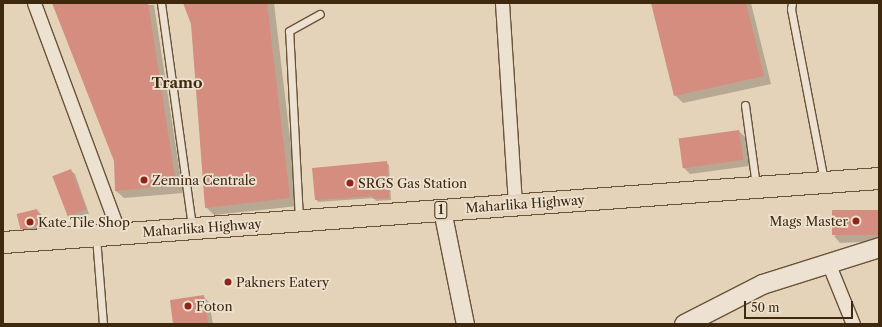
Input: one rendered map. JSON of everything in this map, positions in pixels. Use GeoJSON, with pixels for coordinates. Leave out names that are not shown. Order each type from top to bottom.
{"type":"FeatureCollection","features":[{"type":"Feature","properties":{"kind":"main road","name":"Maharlika Highway"},"geometry":{"type":"LineString","coordinates":[[3,242],[879,178]]}},
{"type":"Feature","properties":{"kind":"main road"},"geometry":{"type":"LineString","coordinates":[[684,324],[762,284],[829,265],[879,247]]}},
{"type":"Feature","properties":{"kind":"street"},"geometry":{"type":"LineString","coordinates":[[34,3],[119,233]]}},
{"type":"Feature","properties":{"kind":"street"},"geometry":{"type":"LineString","coordinates":[[502,3],[515,204]]}},
{"type":"Feature","properties":{"kind":"street"},"geometry":{"type":"LineString","coordinates":[[442,210],[465,324]]}},
{"type":"Feature","properties":{"kind":"street"},"geometry":{"type":"LineString","coordinates":[[829,265],[853,324]]}},
{"type":"Feature","properties":{"kind":"lane"},"geometry":{"type":"LineString","coordinates":[[161,3],[192,228]]}},
{"type":"Feature","properties":{"kind":"lane"},"geometry":{"type":"LineString","coordinates":[[792,3],[791,9],[825,182]]}},
{"type":"Feature","properties":{"kind":"lane"},"geometry":{"type":"LineString","coordinates":[[299,221],[289,31],[320,14]]}},
{"type":"Feature","properties":{"kind":"lane"},"geometry":{"type":"LineString","coordinates":[[745,105],[756,171],[756,187]]}},
{"type":"Feature","properties":{"kind":"lane"},"geometry":{"type":"LineString","coordinates":[[96,235],[103,324]]}},
{"type":"Feature","properties":{"kind":"building"},"geometry":{"type":"Polygon","coordinates":[[[52,3],[148,3],[176,185],[115,191],[114,161],[52,3]]]}},
{"type":"Feature","properties":{"kind":"building"},"geometry":{"type":"Polygon","coordinates":[[[183,3],[267,3],[290,198],[205,208],[191,24],[183,3]]]}},
{"type":"Feature","properties":{"kind":"building"},"geometry":{"type":"Polygon","coordinates":[[[651,3],[746,3],[764,76],[674,96],[651,3]]]}},
{"type":"Feature","properties":{"kind":"building"},"geometry":{"type":"Polygon","coordinates":[[[739,130],[743,160],[683,168],[679,138],[739,130]]]}},
{"type":"Feature","properties":{"kind":"building"},"geometry":{"type":"Polygon","coordinates":[[[387,161],[389,198],[373,199],[373,196],[315,200],[312,168],[387,161]]]}},
{"type":"Feature","properties":{"kind":"building"},"geometry":{"type":"Polygon","coordinates":[[[71,169],[86,209],[68,216],[52,176],[71,169]]]}},
{"type":"Feature","properties":{"kind":"building"},"geometry":{"type":"Polygon","coordinates":[[[37,209],[41,225],[20,230],[17,214],[37,209]]]}},
{"type":"Feature","properties":{"kind":"building"},"geometry":{"type":"Polygon","coordinates":[[[832,210],[879,210],[879,235],[832,235],[832,210]]]}},
{"type":"Feature","properties":{"kind":"building"},"geometry":{"type":"Polygon","coordinates":[[[204,295],[208,324],[173,324],[170,300],[204,295]]]}},
{"type":"Feature","properties":{"kind":"place","name":"Zemina Centrale"},"geometry":{"type":"Point","coordinates":[144,180]}},
{"type":"Feature","properties":{"kind":"place","name":"SRGS Gas Station"},"geometry":{"type":"Point","coordinates":[350,183]}},
{"type":"Feature","properties":{"kind":"place","name":"Mags Master"},"geometry":{"type":"Point","coordinates":[856,221]}},
{"type":"Feature","properties":{"kind":"place","name":"Kate Tile Shop"},"geometry":{"type":"Point","coordinates":[30,222]}},
{"type":"Feature","properties":{"kind":"place","name":"Pakners Eatery"},"geometry":{"type":"Point","coordinates":[228,282]}},
{"type":"Feature","properties":{"kind":"place","name":"Foton"},"geometry":{"type":"Point","coordinates":[188,306]}},
{"type":"Feature","properties":{"kind":"district","name":"Tramo"},"geometry":{"type":"Point","coordinates":[177,83]}}]}
